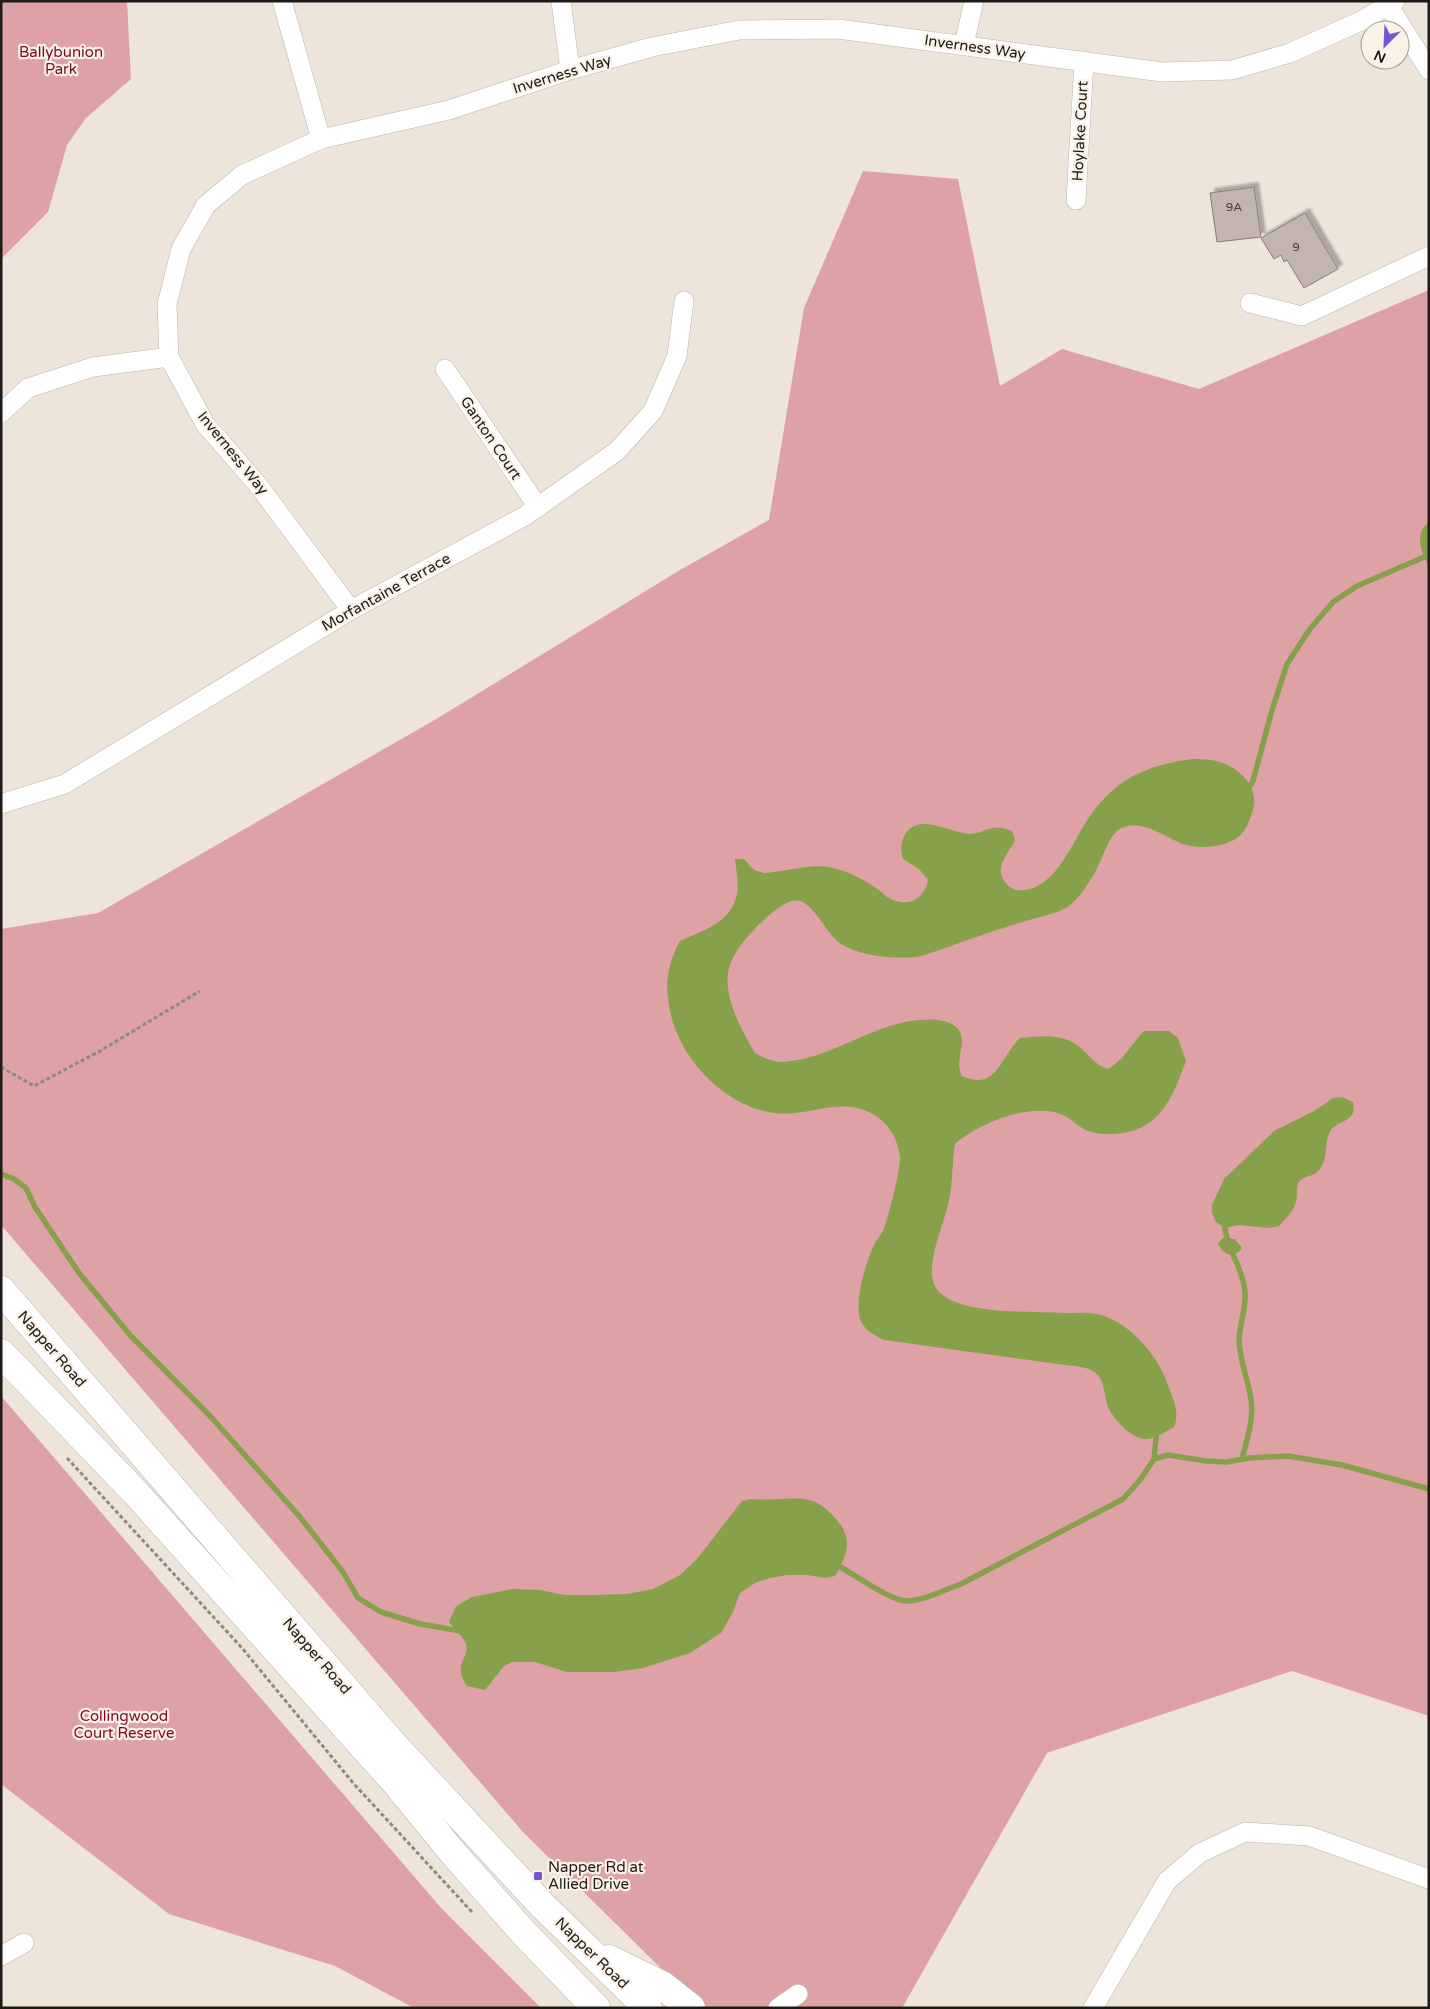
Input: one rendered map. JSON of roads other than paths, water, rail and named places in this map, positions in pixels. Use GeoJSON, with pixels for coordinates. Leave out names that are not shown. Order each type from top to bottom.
{"type":"FeatureCollection","features":[{"type":"Feature","properties":{"kind":"main road","name":"Napper Road"},"geometry":{"type":"LineString","coordinates":[[1,1290],[393,1744],[544,1907],[648,2008]]}},
{"type":"Feature","properties":{"kind":"main road","name":"Napper Road"},"geometry":{"type":"LineString","coordinates":[[1,1353],[135,1492],[388,1775],[454,1854],[522,1930],[596,2008]]}},
{"type":"Feature","properties":{"kind":"main road"},"geometry":{"type":"LineString","coordinates":[[582,1944],[662,1986],[691,2008]]}},
{"type":"Feature","properties":{"kind":"street"},"geometry":{"type":"LineString","coordinates":[[282,1],[321,139]]}},
{"type":"Feature","properties":{"kind":"street"},"geometry":{"type":"LineString","coordinates":[[561,1],[570,70]]}},
{"type":"Feature","properties":{"kind":"street"},"geometry":{"type":"LineString","coordinates":[[964,45],[974,1]]}},
{"type":"Feature","properties":{"kind":"street"},"geometry":{"type":"LineString","coordinates":[[1392,3],[1429,70]]}},
{"type":"Feature","properties":{"kind":"street","name":"Inverness Way"},"geometry":{"type":"LineString","coordinates":[[351,610],[258,485],[205,424],[169,357],[167,304],[181,249],[206,205],[242,175],[321,139],[448,110],[570,70],[652,47],[739,30],[838,29],[1162,72],[1232,70],[1290,53],[1363,20],[1392,3]]}},
{"type":"Feature","properties":{"kind":"street","name":"Hoylake Court"},"geometry":{"type":"LineString","coordinates":[[1076,200],[1084,61]]}},
{"type":"Feature","properties":{"kind":"street"},"geometry":{"type":"LineString","coordinates":[[1250,303],[1302,316],[1429,256]]}},
{"type":"Feature","properties":{"kind":"street","name":"Morfantaine Terrace"},"geometry":{"type":"LineString","coordinates":[[1,804],[65,784],[351,610],[525,516],[617,451],[653,411],[677,356],[684,301]]}},
{"type":"Feature","properties":{"kind":"street"},"geometry":{"type":"LineString","coordinates":[[1,413],[28,388],[93,367],[169,357]]}},
{"type":"Feature","properties":{"kind":"street","name":"Ganton Court"},"geometry":{"type":"LineString","coordinates":[[445,369],[538,507]]}},
{"type":"Feature","properties":{"kind":"street"},"geometry":{"type":"LineString","coordinates":[[1093,2008],[1167,1881],[1200,1853],[1245,1832],[1309,1836],[1429,1879]]}},
{"type":"Feature","properties":{"kind":"street"},"geometry":{"type":"LineString","coordinates":[[1,1956],[24,1943]]}},
{"type":"Feature","properties":{"kind":"street"},"geometry":{"type":"LineString","coordinates":[[778,2008],[798,1994]]}},
{"type":"Feature","properties":{"kind":"waterway"},"geometry":{"type":"LineString","coordinates":[[1247,791],[1253,781],[1272,710],[1287,664],[1310,629],[1333,602],[1357,586],[1429,555]]}},
{"type":"Feature","properties":{"kind":"waterway"},"geometry":{"type":"LineString","coordinates":[[1,1174],[14,1179],[26,1188],[35,1207],[79,1273],[130,1335],[211,1417],[300,1517],[343,1572],[358,1598],[381,1612],[420,1624],[461,1631]]}},
{"type":"Feature","properties":{"kind":"waterway"},"geometry":{"type":"LineString","coordinates":[[1225,1228],[1228,1242],[1242,1277],[1245,1292],[1239,1346],[1251,1399],[1252,1414],[1242,1459]]}},
{"type":"Feature","properties":{"kind":"waterway"},"geometry":{"type":"LineString","coordinates":[[1154,1459],[1157,1429]]}},
{"type":"Feature","properties":{"kind":"waterway"},"geometry":{"type":"LineString","coordinates":[[835,1564],[883,1592],[901,1600],[908,1601],[928,1597],[961,1584],[1123,1499],[1140,1480],[1154,1459],[1168,1455],[1227,1462],[1249,1458],[1288,1456],[1342,1465],[1429,1489]]}},
{"type":"Feature","properties":{"kind":"place","name":"Napper Rd at Allied Drive"},"geometry":{"type":"Point","coordinates":[538,1876]}},
{"type":"Feature","properties":{"kind":"park label","name":"Ballybunion Park"},"geometry":{"type":"Point","coordinates":[61,60]}},
{"type":"Feature","properties":{"kind":"park label","name":"Collingwood Court Reserve"},"geometry":{"type":"Point","coordinates":[124,1724]}}]}
